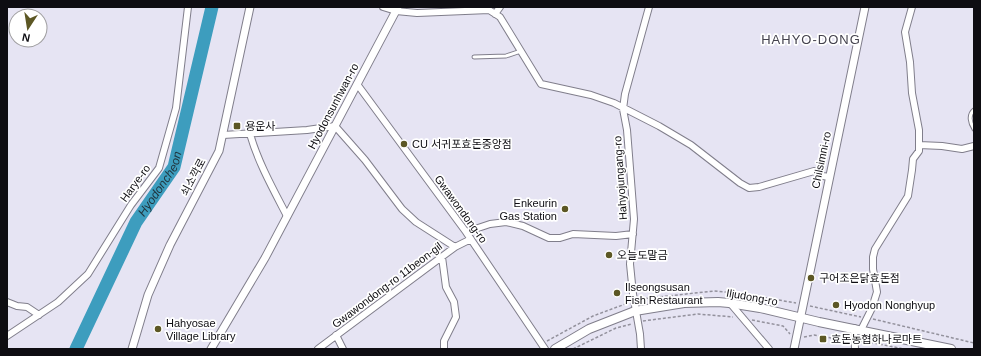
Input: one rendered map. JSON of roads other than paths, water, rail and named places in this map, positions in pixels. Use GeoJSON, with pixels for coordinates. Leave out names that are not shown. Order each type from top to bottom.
{"type":"FeatureCollection","features":[{"type":"Feature","properties":{"kind":"main road","name":"Iljudong-ro"},"geometry":{"type":"LineString","coordinates":[[555,349],[596,326],[635,311],[700,302],[729,303],[760,308],[951,349]]}},
{"type":"Feature","properties":{"kind":"street","name":"Harye-ro"},"geometry":{"type":"LineString","coordinates":[[7,336],[58,302],[88,274],[131,205],[159,168],[176,108],[188,7]]}},
{"type":"Feature","properties":{"kind":"street","name":"쇠소깍로"},"geometry":{"type":"LineString","coordinates":[[134,348],[148,295],[170,245],[220,151],[250,7]]}},
{"type":"Feature","properties":{"kind":"street"},"geometry":{"type":"LineString","coordinates":[[383,7],[417,13],[489,10],[500,17],[541,84],[591,95],[614,103],[623,109],[659,126],[691,145],[740,183],[749,188],[759,188],[814,170],[823,176],[829,177]]}},
{"type":"Feature","properties":{"kind":"street"},"geometry":{"type":"LineString","coordinates":[[495,14],[500,7]]}},
{"type":"Feature","properties":{"kind":"street","name":"Hahyojungang-ro"},"geometry":{"type":"LineString","coordinates":[[641,349],[630,264],[634,220],[627,130],[623,109],[625,94],[649,7]]}},
{"type":"Feature","properties":{"kind":"street","name":"Chilsimni-ro"},"geometry":{"type":"LineString","coordinates":[[794,349],[865,7]]}},
{"type":"Feature","properties":{"kind":"street"},"geometry":{"type":"LineString","coordinates":[[855,349],[857,329],[872,308],[877,292],[873,269],[875,249],[908,196],[913,159],[919,151],[919,130],[912,93],[910,62],[904,32],[912,7]]}},
{"type":"Feature","properties":{"kind":"street","name":"Hyodonsunhwan-ro"},"geometry":{"type":"LineString","coordinates":[[211,349],[265,258],[397,9]]}},
{"type":"Feature","properties":{"kind":"street","name":"Gwawondong-ro"},"geometry":{"type":"LineString","coordinates":[[357,84],[466,232],[545,349]]}},
{"type":"Feature","properties":{"kind":"street"},"geometry":{"type":"LineString","coordinates":[[223,135],[307,130],[335,126],[365,160],[402,208],[416,222],[455,247]]}},
{"type":"Feature","properties":{"kind":"street"},"geometry":{"type":"LineString","coordinates":[[250,134],[254,148],[287,216]]}},
{"type":"Feature","properties":{"kind":"street"},"geometry":{"type":"LineString","coordinates":[[919,145],[962,149],[974,146]]}},
{"type":"Feature","properties":{"kind":"street"},"geometry":{"type":"LineString","coordinates":[[466,232],[490,224],[506,222],[523,226],[549,238],[560,238],[573,234],[616,236],[633,234]]}},
{"type":"Feature","properties":{"kind":"street","name":"Gwawondong-ro 11beon-gil"},"geometry":{"type":"LineString","coordinates":[[318,349],[455,247],[471,240]]}},
{"type":"Feature","properties":{"kind":"street"},"geometry":{"type":"LineString","coordinates":[[442,257],[446,287],[454,302],[456,317],[448,330],[444,341],[444,349]]}},
{"type":"Feature","properties":{"kind":"street"},"geometry":{"type":"LineString","coordinates":[[7,302],[17,306],[27,307],[39,315]]}},
{"type":"Feature","properties":{"kind":"street"},"geometry":{"type":"LineString","coordinates":[[729,303],[744,318],[769,349]]}},
{"type":"Feature","properties":{"kind":"street"},"geometry":{"type":"LineString","coordinates":[[336,336],[343,349]]}},
{"type":"Feature","properties":{"kind":"lane"},"geometry":{"type":"LineString","coordinates":[[474,56],[506,56],[521,51]]}},
{"type":"Feature","properties":{"kind":"lane"},"geometry":{"type":"LineString","coordinates":[[974,110],[970,117],[971,124],[974,129]]}},
{"type":"Feature","properties":{"kind":"waterway","name":"Hyodoncheon"},"geometry":{"type":"LineString","coordinates":[[76,349],[136,222],[174,167],[212,7]]}},
{"type":"Feature","properties":{"kind":"place","name":"용운사"},"geometry":{"type":"Point","coordinates":[237,126]}},
{"type":"Feature","properties":{"kind":"place","name":"CU 서귀포효돈중앙점"},"geometry":{"type":"Point","coordinates":[404,144]}},
{"type":"Feature","properties":{"kind":"place","name":"Enkeurin Gas Station"},"geometry":{"type":"Point","coordinates":[565,209]}},
{"type":"Feature","properties":{"kind":"place","name":"오늘도말금"},"geometry":{"type":"Point","coordinates":[609,255]}},
{"type":"Feature","properties":{"kind":"place","name":"구어조은닭효돈점"},"geometry":{"type":"Point","coordinates":[811,278]}},
{"type":"Feature","properties":{"kind":"place","name":"Ilseongsusan Fish Restaurant"},"geometry":{"type":"Point","coordinates":[617,293]}},
{"type":"Feature","properties":{"kind":"place","name":"Hyodon Nonghyup"},"geometry":{"type":"Point","coordinates":[836,305]}},
{"type":"Feature","properties":{"kind":"place","name":"Hahyosae Village Library"},"geometry":{"type":"Point","coordinates":[158,329]}},
{"type":"Feature","properties":{"kind":"place","name":"효돈농협하나로마트"},"geometry":{"type":"Point","coordinates":[823,339]}},
{"type":"Feature","properties":{"kind":"district","name":"HAHYO-DONG"},"geometry":{"type":"Point","coordinates":[811,39]}}]}
